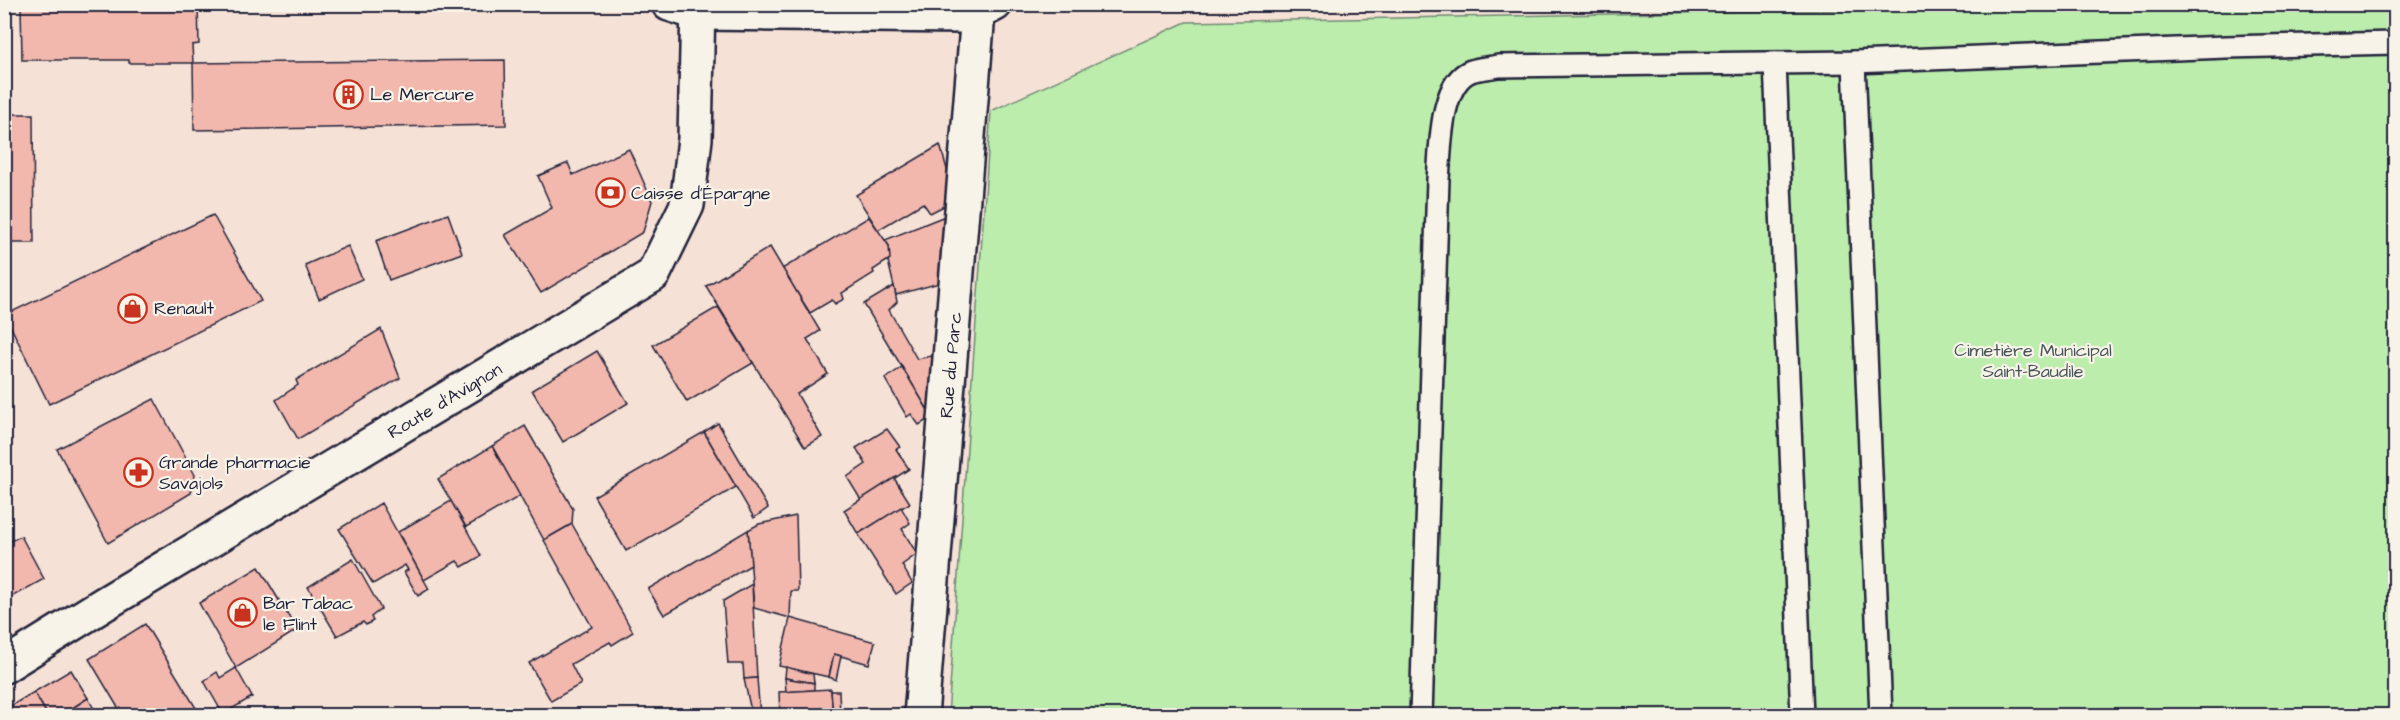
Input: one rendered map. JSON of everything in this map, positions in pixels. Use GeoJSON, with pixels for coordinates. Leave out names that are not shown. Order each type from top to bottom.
{"type":"FeatureCollection","features":[{"type":"Feature","properties":{"kind":"main road","name":"Route d'Avignon"},"geometry":{"type":"LineString","coordinates":[[4,666],[653,275],[687,205],[695,139],[688,7],[961,16],[987,9]]}},
{"type":"Feature","properties":{"kind":"main road","name":"Rue du Parc"},"geometry":{"type":"LineString","coordinates":[[921,716],[987,9]]}},
{"type":"Feature","properties":{"kind":"lane"},"geometry":{"type":"LineString","coordinates":[[1421,716],[1438,179],[1449,93],[1459,78],[1471,71],[1498,66],[1854,62],[2226,47],[2396,43]]}},
{"type":"Feature","properties":{"kind":"lane"},"geometry":{"type":"LineString","coordinates":[[1854,62],[1881,716]]}},
{"type":"Feature","properties":{"kind":"lane"},"geometry":{"type":"LineString","coordinates":[[1775,63],[1802,716]]}},
{"type":"Feature","properties":{"kind":"green space","name":"Cimetière Municipal Saint-Baudile"},"geometry":{"type":"Polygon","coordinates":[[[2104,5],[2395,5],[2395,715],[948,716],[991,111],[1186,22],[2104,5]]]}},
{"type":"Feature","properties":{"kind":"building"},"geometry":{"type":"Polygon","coordinates":[[[21,4],[198,4],[199,44],[192,45],[193,63],[129,63],[129,60],[22,60],[21,4]]]}},
{"type":"Feature","properties":{"kind":"building","name":"Le Mercure"},"geometry":{"type":"Polygon","coordinates":[[[505,60],[506,125],[194,130],[193,63],[505,60]]]}},
{"type":"Feature","properties":{"kind":"building"},"geometry":{"type":"Polygon","coordinates":[[[4,114],[33,114],[34,243],[4,243],[4,114]]]}},
{"type":"Feature","properties":{"kind":"building"},"geometry":{"type":"Polygon","coordinates":[[[940,145],[952,187],[950,203],[930,213],[923,203],[878,230],[856,195],[940,145]]]}},
{"type":"Feature","properties":{"kind":"building"},"geometry":{"type":"Polygon","coordinates":[[[629,149],[652,201],[643,232],[541,293],[505,235],[552,208],[538,176],[568,163],[573,175],[629,149]]]}},
{"type":"Feature","properties":{"kind":"building"},"geometry":{"type":"Polygon","coordinates":[[[448,214],[462,253],[389,280],[376,241],[448,214]]]}},
{"type":"Feature","properties":{"kind":"building"},"geometry":{"type":"Polygon","coordinates":[[[950,214],[943,282],[896,295],[888,261],[889,246],[885,240],[950,214]]]}},
{"type":"Feature","properties":{"kind":"building","name":"Renault"},"geometry":{"type":"Polygon","coordinates":[[[213,215],[261,301],[49,404],[5,315],[213,215]]]}},
{"type":"Feature","properties":{"kind":"building"},"geometry":{"type":"Polygon","coordinates":[[[869,217],[889,246],[890,259],[873,270],[874,273],[842,293],[844,299],[835,304],[832,300],[810,313],[782,269],[869,217]]]}},
{"type":"Feature","properties":{"kind":"building"},"geometry":{"type":"Polygon","coordinates":[[[348,246],[362,279],[319,299],[305,265],[348,246]]]}},
{"type":"Feature","properties":{"kind":"building"},"geometry":{"type":"Polygon","coordinates":[[[770,247],[820,331],[807,339],[828,374],[797,394],[822,437],[805,447],[706,286],[770,247]]]}},
{"type":"Feature","properties":{"kind":"building"},"geometry":{"type":"Polygon","coordinates":[[[894,286],[897,302],[889,310],[917,359],[937,355],[932,417],[864,304],[894,286]]]}},
{"type":"Feature","properties":{"kind":"building"},"geometry":{"type":"Polygon","coordinates":[[[718,307],[753,363],[687,402],[653,345],[718,307]]]}},
{"type":"Feature","properties":{"kind":"building"},"geometry":{"type":"Polygon","coordinates":[[[381,329],[400,378],[298,439],[276,400],[298,385],[296,380],[381,329]]]}},
{"type":"Feature","properties":{"kind":"building"},"geometry":{"type":"Polygon","coordinates":[[[597,351],[628,403],[563,442],[532,390],[597,351]]]}},
{"type":"Feature","properties":{"kind":"building"},"geometry":{"type":"Polygon","coordinates":[[[902,367],[932,417],[919,425],[911,414],[907,417],[885,379],[902,367]]]}},
{"type":"Feature","properties":{"kind":"building"},"geometry":{"type":"Polygon","coordinates":[[[154,399],[195,475],[191,493],[108,543],[57,449],[154,399]]]}},
{"type":"Feature","properties":{"kind":"building"},"geometry":{"type":"Polygon","coordinates":[[[718,423],[768,508],[754,518],[704,432],[718,423]]]}},
{"type":"Feature","properties":{"kind":"building"},"geometry":{"type":"Polygon","coordinates":[[[525,426],[573,509],[572,524],[544,540],[492,446],[525,426]]]}},
{"type":"Feature","properties":{"kind":"building"},"geometry":{"type":"Polygon","coordinates":[[[887,429],[900,447],[896,449],[909,469],[861,500],[847,477],[866,464],[856,448],[887,429]]]}},
{"type":"Feature","properties":{"kind":"building"},"geometry":{"type":"Polygon","coordinates":[[[704,432],[736,487],[626,551],[594,496],[704,432]]]}},
{"type":"Feature","properties":{"kind":"building"},"geometry":{"type":"Polygon","coordinates":[[[492,446],[520,496],[466,527],[438,479],[492,446]]]}},
{"type":"Feature","properties":{"kind":"building"},"geometry":{"type":"Polygon","coordinates":[[[894,478],[910,503],[858,534],[844,510],[894,478]]]}},
{"type":"Feature","properties":{"kind":"building"},"geometry":{"type":"Polygon","coordinates":[[[451,501],[481,556],[462,567],[457,561],[424,580],[398,532],[451,501]]]}},
{"type":"Feature","properties":{"kind":"building"},"geometry":{"type":"Polygon","coordinates":[[[381,503],[429,589],[418,596],[404,572],[408,570],[405,565],[373,584],[339,529],[381,503]]]}},
{"type":"Feature","properties":{"kind":"building"},"geometry":{"type":"Polygon","coordinates":[[[901,507],[910,523],[902,529],[917,554],[902,565],[912,583],[896,594],[858,534],[901,507]]]}},
{"type":"Feature","properties":{"kind":"building"},"geometry":{"type":"Polygon","coordinates":[[[796,516],[798,591],[791,591],[790,618],[754,608],[748,530],[759,524],[796,516]]]}},
{"type":"Feature","properties":{"kind":"building"},"geometry":{"type":"Polygon","coordinates":[[[572,524],[633,632],[612,645],[610,642],[571,664],[581,684],[551,701],[529,663],[592,627],[544,540],[572,524]]]}},
{"type":"Feature","properties":{"kind":"building"},"geometry":{"type":"Polygon","coordinates":[[[748,530],[751,565],[664,615],[648,589],[748,530]]]}},
{"type":"Feature","properties":{"kind":"building"},"geometry":{"type":"Polygon","coordinates":[[[21,536],[44,579],[4,601],[4,544],[21,536]]]}},
{"type":"Feature","properties":{"kind":"building"},"geometry":{"type":"Polygon","coordinates":[[[353,559],[381,609],[371,617],[373,621],[366,625],[363,622],[337,636],[308,587],[353,559]]]}},
{"type":"Feature","properties":{"kind":"building"},"geometry":{"type":"Polygon","coordinates":[[[259,567],[297,630],[236,668],[199,603],[259,567]]]}},
{"type":"Feature","properties":{"kind":"building"},"geometry":{"type":"Polygon","coordinates":[[[752,584],[757,678],[744,679],[743,664],[728,664],[723,601],[752,584]]]}},
{"type":"Feature","properties":{"kind":"building"},"geometry":{"type":"Polygon","coordinates":[[[790,618],[875,642],[869,664],[834,654],[829,677],[779,666],[790,618]]]}},
{"type":"Feature","properties":{"kind":"building"},"geometry":{"type":"Polygon","coordinates":[[[145,624],[196,708],[184,716],[123,716],[89,659],[145,624]]]}},
{"type":"Feature","properties":{"kind":"building"},"geometry":{"type":"Polygon","coordinates":[[[834,654],[841,656],[836,680],[829,677],[834,654]]]}},
{"type":"Feature","properties":{"kind":"building"},"geometry":{"type":"Polygon","coordinates":[[[786,667],[813,674],[814,683],[785,678],[786,667]]]}},
{"type":"Feature","properties":{"kind":"building"},"geometry":{"type":"Polygon","coordinates":[[[236,668],[252,697],[223,714],[204,681],[217,672],[220,678],[236,668]]]}},
{"type":"Feature","properties":{"kind":"building"},"geometry":{"type":"Polygon","coordinates":[[[71,670],[88,698],[60,716],[48,716],[34,692],[71,670]]]}},
{"type":"Feature","properties":{"kind":"building"},"geometry":{"type":"Polygon","coordinates":[[[757,678],[760,716],[729,716],[751,711],[744,679],[757,678]]]}},
{"type":"Feature","properties":{"kind":"building"},"geometry":{"type":"Polygon","coordinates":[[[785,678],[814,683],[814,690],[786,692],[785,678]]]}},
{"type":"Feature","properties":{"kind":"building"},"geometry":{"type":"Polygon","coordinates":[[[831,689],[833,715],[868,713],[868,716],[780,716],[779,692],[831,689]]]}},
{"type":"Feature","properties":{"kind":"building"},"geometry":{"type":"Polygon","coordinates":[[[831,691],[839,691],[840,715],[833,715],[831,691]]]}},
{"type":"Feature","properties":{"kind":"building"},"geometry":{"type":"Polygon","coordinates":[[[34,692],[48,716],[5,716],[4,710],[34,692]]]}},
{"type":"Feature","properties":{"kind":"building"},"geometry":{"type":"Polygon","coordinates":[[[88,698],[98,716],[60,716],[88,698]]]}},
{"type":"Feature","properties":{"kind":"place","name":"Le Mercure"},"geometry":{"type":"Point","coordinates":[349,94]}},
{"type":"Feature","properties":{"kind":"place","name":"Caisse d'Épargne"},"geometry":{"type":"Point","coordinates":[610,193]}},
{"type":"Feature","properties":{"kind":"place","name":"Renault"},"geometry":{"type":"Point","coordinates":[133,308]}},
{"type":"Feature","properties":{"kind":"place","name":"Grande pharmacie Savajols"},"geometry":{"type":"Point","coordinates":[138,472]}},
{"type":"Feature","properties":{"kind":"place","name":"Bar Tabac le Flint"},"geometry":{"type":"Point","coordinates":[242,613]}}]}
